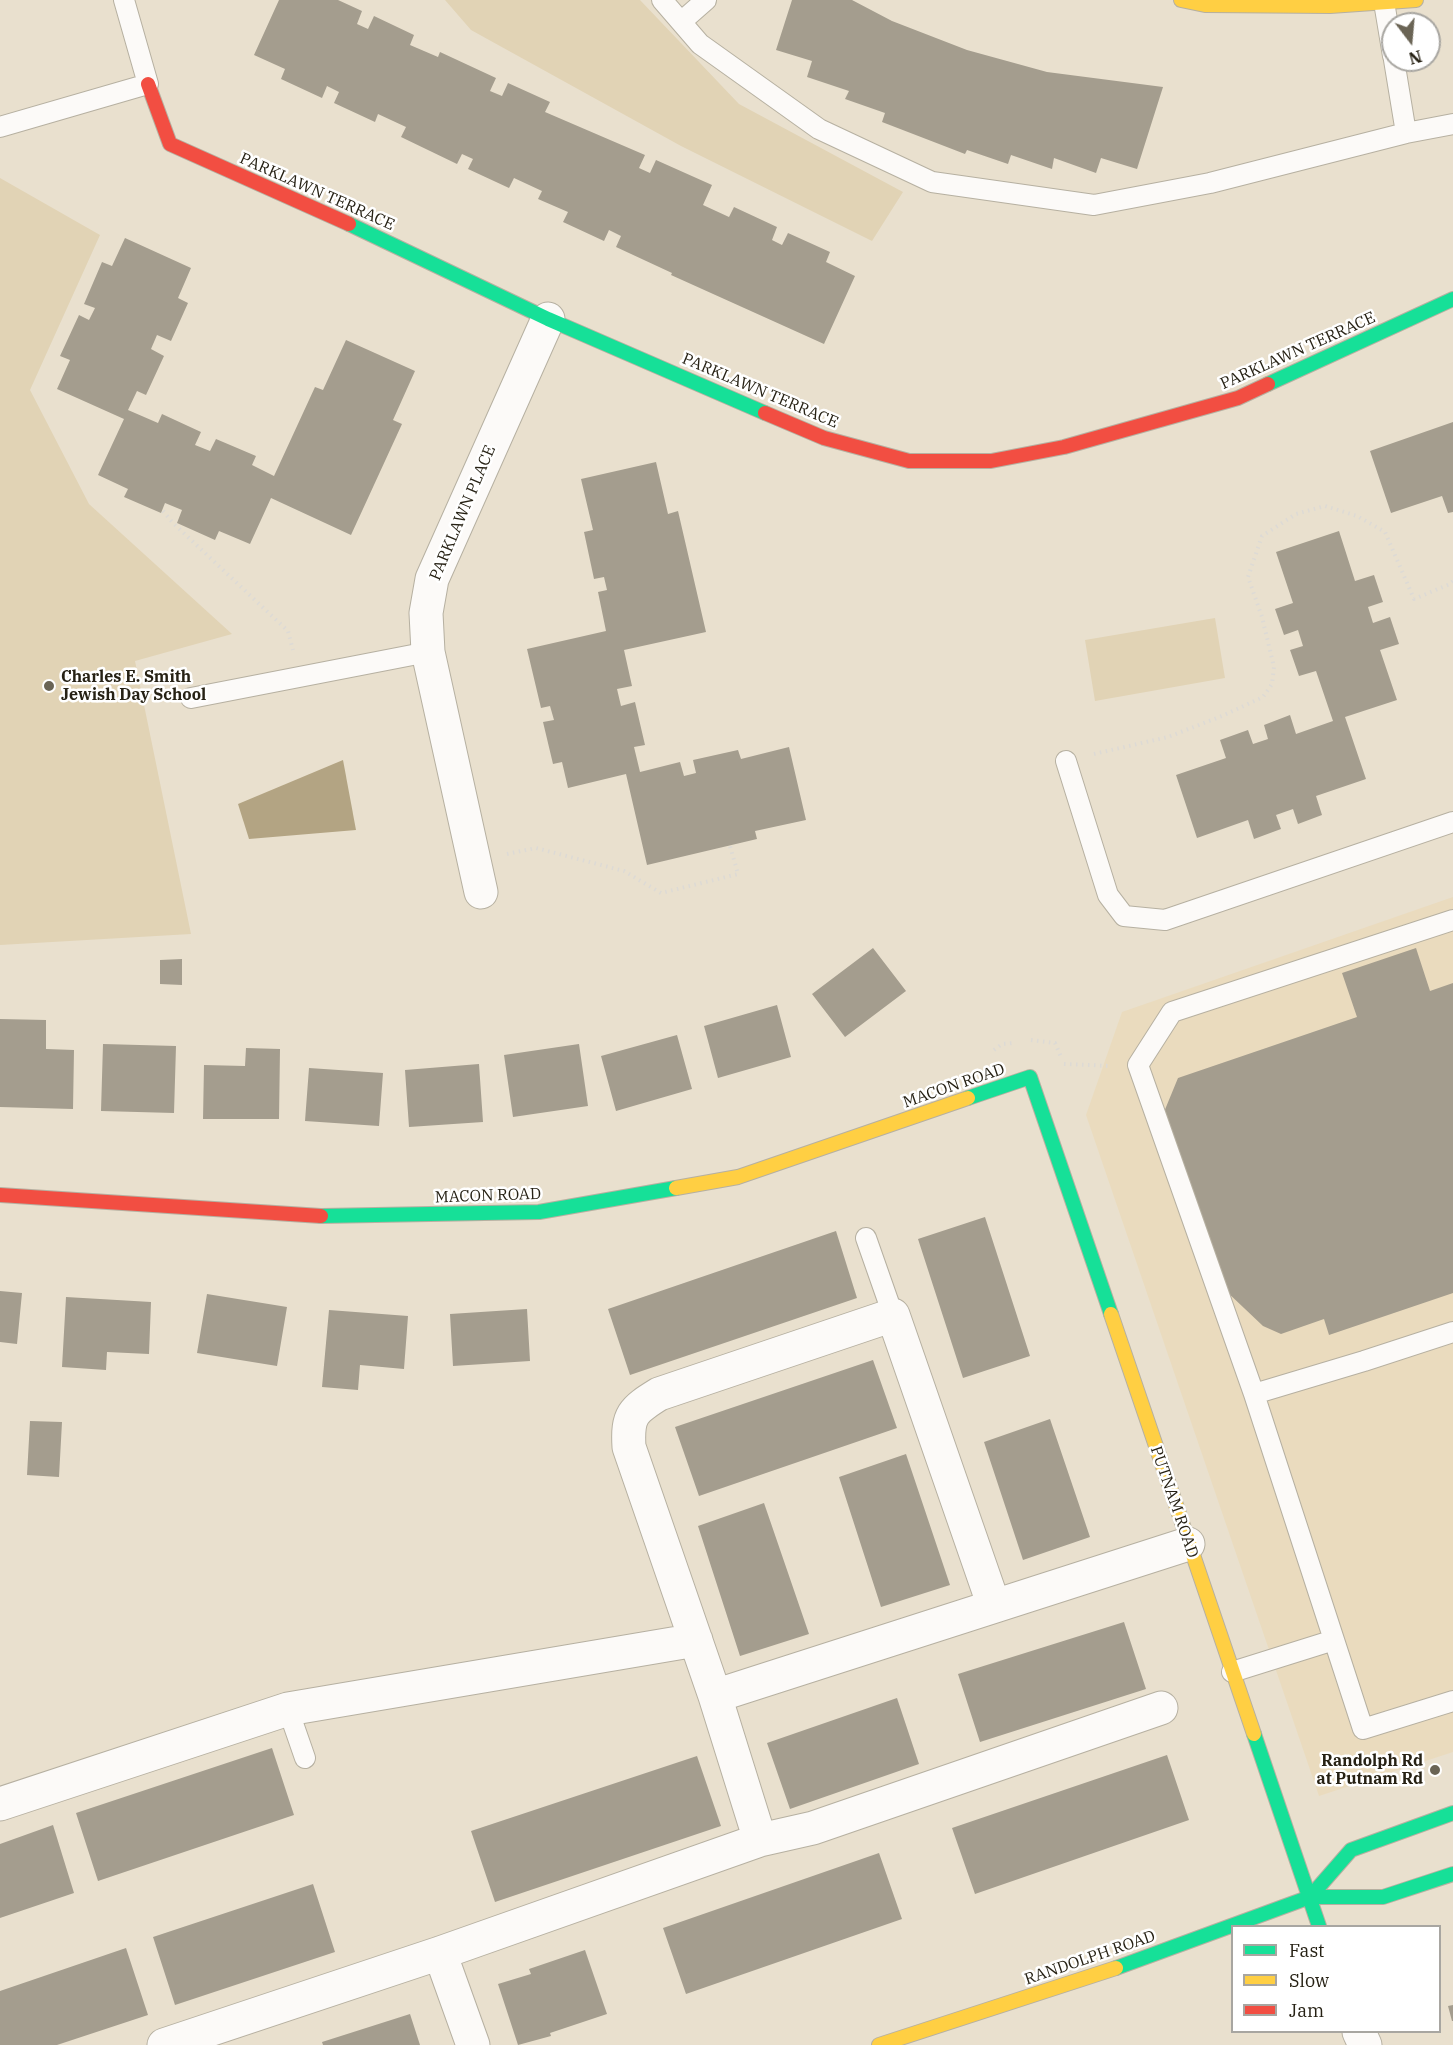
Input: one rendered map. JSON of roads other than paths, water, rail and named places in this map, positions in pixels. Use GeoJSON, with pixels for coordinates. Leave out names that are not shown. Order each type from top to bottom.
{"type":"FeatureCollection","features":[{"type":"Feature","properties":{"kind":"street"},"geometry":{"type":"LineString","coordinates":[[1181,0],[1205,5],[1237,3],[1330,6],[1416,0]]}},
{"type":"Feature","properties":{"kind":"street","name":"PARKLAWN TERRACE"},"geometry":{"type":"LineString","coordinates":[[148,84],[170,144],[332,216],[548,319],[824,438],[909,461],[991,461],[1064,447],[1238,398],[1453,299]]}},
{"type":"Feature","properties":{"kind":"street","name":"PARKLAWN PLACE"},"geometry":{"type":"LineString","coordinates":[[478,876],[428,652],[426,614],[432,579],[548,319]]}},
{"type":"Feature","properties":{"kind":"street","name":"MACON ROAD"},"geometry":{"type":"LineString","coordinates":[[0,1195],[310,1216],[539,1212],[738,1177],[1030,1077]]}},
{"type":"Feature","properties":{"kind":"street","name":"PUTNAM ROAD"},"geometry":{"type":"LineString","coordinates":[[1030,1077],[1319,1925]]}},
{"type":"Feature","properties":{"kind":"street"},"geometry":{"type":"LineString","coordinates":[[760,1840],[715,1696],[629,1447],[627,1426],[639,1407],[659,1394],[893,1315],[994,1606]]}},
{"type":"Feature","properties":{"kind":"street"},"geometry":{"type":"LineString","coordinates":[[715,1696],[1188,1544]]}},
{"type":"Feature","properties":{"kind":"street"},"geometry":{"type":"LineString","coordinates":[[0,1804],[288,1709],[696,1640]]}},
{"type":"Feature","properties":{"kind":"street"},"geometry":{"type":"LineString","coordinates":[[164,2045],[440,1953],[760,1840],[813,1828],[1161,1708]]}},
{"type":"Feature","properties":{"kind":"street","name":"RANDOLPH ROAD"},"geometry":{"type":"LineString","coordinates":[[1310,1897],[1351,1850],[1453,1813]]}},
{"type":"Feature","properties":{"kind":"street","name":"RANDOLPH ROAD"},"geometry":{"type":"LineString","coordinates":[[1233,1925],[1310,1897],[1383,1897],[1453,1874]]}},
{"type":"Feature","properties":{"kind":"street","name":"RANDOLPH ROAD"},"geometry":{"type":"LineString","coordinates":[[879,2045],[1115,1968],[1231,1926]]}},
{"type":"Feature","properties":{"kind":"street"},"geometry":{"type":"LineString","coordinates":[[440,1953],[473,2045]]}},
{"type":"Feature","properties":{"kind":"lane"},"geometry":{"type":"LineString","coordinates":[[0,127],[148,84],[124,0]]}},
{"type":"Feature","properties":{"kind":"lane"},"geometry":{"type":"LineString","coordinates":[[662,0],[700,44],[819,129],[932,182],[1094,205],[1210,183],[1406,133],[1453,124]]}},
{"type":"Feature","properties":{"kind":"lane"},"geometry":{"type":"LineString","coordinates":[[681,22],[706,0]]}},
{"type":"Feature","properties":{"kind":"lane"},"geometry":{"type":"LineString","coordinates":[[1384,2],[1386,12]]}},
{"type":"Feature","properties":{"kind":"lane"},"geometry":{"type":"LineString","coordinates":[[1395,72],[1406,133]]}},
{"type":"Feature","properties":{"kind":"lane"},"geometry":{"type":"LineString","coordinates":[[191,698],[428,652]]}},
{"type":"Feature","properties":{"kind":"lane"},"geometry":{"type":"LineString","coordinates":[[1066,760],[1108,895],[1124,916],[1166,920],[1453,822]]}},
{"type":"Feature","properties":{"kind":"lane"},"geometry":{"type":"LineString","coordinates":[[1453,920],[1172,1012],[1138,1065],[1254,1394],[1363,1729],[1453,1701]]}},
{"type":"Feature","properties":{"kind":"lane"},"geometry":{"type":"LineString","coordinates":[[866,1239],[893,1315]]}},
{"type":"Feature","properties":{"kind":"lane"},"geometry":{"type":"LineString","coordinates":[[1254,1394],[1453,1332]]}},
{"type":"Feature","properties":{"kind":"lane"},"geometry":{"type":"LineString","coordinates":[[1232,1672],[1334,1640]]}},
{"type":"Feature","properties":{"kind":"lane"},"geometry":{"type":"LineString","coordinates":[[288,1709],[305,1758]]}},
{"type":"Feature","properties":{"kind":"place","name":"Charles E. Smith Jewish Day School"},"geometry":{"type":"Point","coordinates":[49,686]}},
{"type":"Feature","properties":{"kind":"place","name":"Randolph Rd at Putnam Rd"},"geometry":{"type":"Point","coordinates":[1435,1770]}}]}
